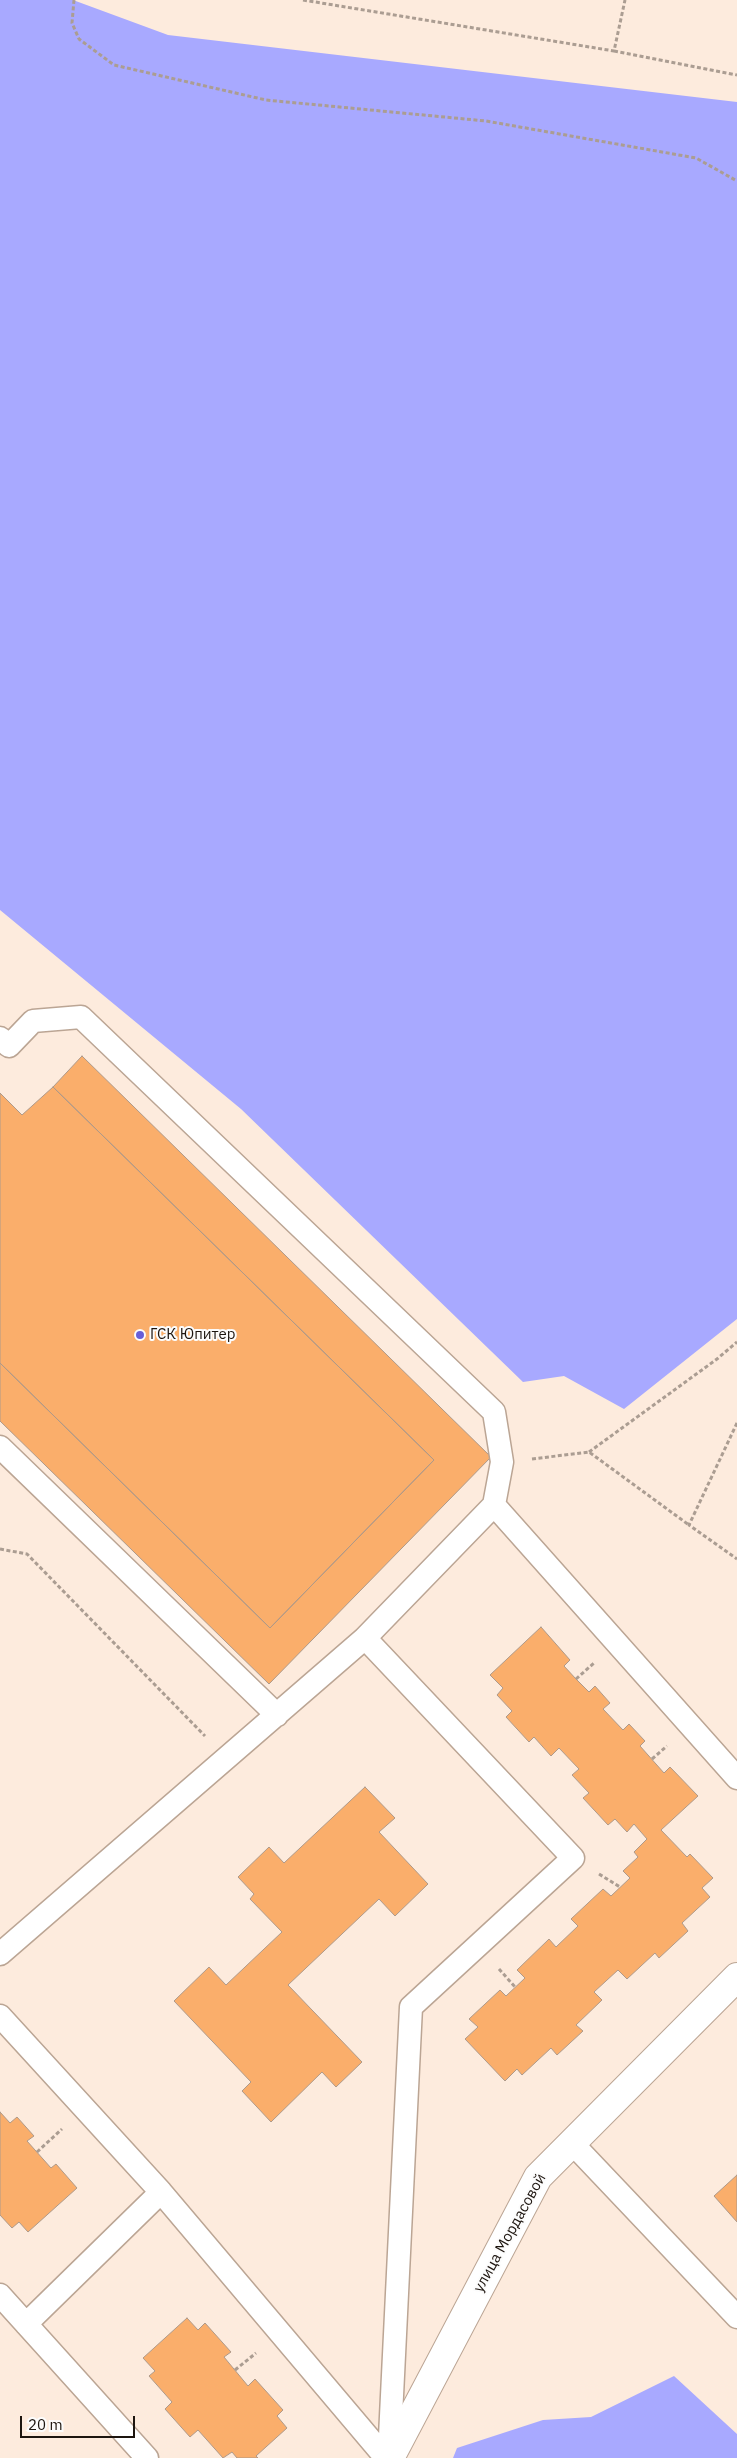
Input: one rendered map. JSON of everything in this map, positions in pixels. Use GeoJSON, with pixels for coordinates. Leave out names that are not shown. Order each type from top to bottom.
{"type":"FeatureCollection","features":[{"type":"Feature","properties":{"kind":"street","name":"улица Мордасовой"},"geometry":{"type":"LineString","coordinates":[[388,2458],[538,2177],[737,1977]]}},
{"type":"Feature","properties":{"kind":"lane"},"geometry":{"type":"LineString","coordinates":[[0,1038],[9,1046],[33,1021],[81,1017],[494,1412],[502,1462],[494,1505],[365,1638],[0,1954]]}},
{"type":"Feature","properties":{"kind":"lane"},"geometry":{"type":"LineString","coordinates":[[0,1447],[277,1714]]}},
{"type":"Feature","properties":{"kind":"lane"},"geometry":{"type":"LineString","coordinates":[[494,1505],[737,1778]]}},
{"type":"Feature","properties":{"kind":"lane"},"geometry":{"type":"LineString","coordinates":[[365,1638],[573,1858],[411,2007],[388,2458]]}},
{"type":"Feature","properties":{"kind":"lane"},"geometry":{"type":"LineString","coordinates":[[0,2016],[161,2192],[388,2458]]}},
{"type":"Feature","properties":{"kind":"lane"},"geometry":{"type":"LineString","coordinates":[[572,2143],[737,2318]]}},
{"type":"Feature","properties":{"kind":"lane"},"geometry":{"type":"LineString","coordinates":[[26,2324],[161,2192]]}},
{"type":"Feature","properties":{"kind":"lane"},"geometry":{"type":"LineString","coordinates":[[0,2295],[146,2458]]}},
{"type":"Feature","properties":{"kind":"path"},"geometry":{"type":"LineString","coordinates":[[74,0],[72,23],[79,39],[114,65],[266,100],[486,121],[696,158],[737,181]]}},
{"type":"Feature","properties":{"kind":"path"},"geometry":{"type":"LineString","coordinates":[[303,0],[614,51],[737,75]]}},
{"type":"Feature","properties":{"kind":"path"},"geometry":{"type":"LineString","coordinates":[[614,51],[625,0]]}},
{"type":"Feature","properties":{"kind":"path"},"geometry":{"type":"LineString","coordinates":[[502,1462],[589,1452],[717,1359],[737,1342]]}},
{"type":"Feature","properties":{"kind":"path"},"geometry":{"type":"LineString","coordinates":[[689,1525],[737,1423]]}},
{"type":"Feature","properties":{"kind":"path"},"geometry":{"type":"LineString","coordinates":[[589,1452],[737,1560]]}},
{"type":"Feature","properties":{"kind":"path"},"geometry":{"type":"LineString","coordinates":[[0,1549],[27,1554],[226,1758]]}},
{"type":"Feature","properties":{"kind":"shaded area"},"geometry":{"type":"Polygon","coordinates":[[[0,0],[73,0],[168,35],[737,102],[737,1319],[624,1409],[564,1376],[523,1382],[241,1109],[0,910],[0,0]]]}},
{"type":"Feature","properties":{"kind":"shaded area"},"geometry":{"type":"Polygon","coordinates":[[[674,2376],[737,2434],[737,2458],[453,2458],[457,2448],[543,2420],[591,2417],[674,2376]]]}},
{"type":"Feature","properties":{"kind":"building"},"geometry":{"type":"Polygon","coordinates":[[[82,1056],[491,1457],[269,1684],[0,1421],[0,1363],[270,1628],[434,1460],[53,1087],[82,1056]]]}},
{"type":"Feature","properties":{"kind":"building"},"geometry":{"type":"Polygon","coordinates":[[[53,1087],[434,1460],[270,1628],[0,1363],[0,1093],[22,1115],[53,1087]]]}},
{"type":"Feature","properties":{"kind":"building"},"geometry":{"type":"Polygon","coordinates":[[[541,1627],[570,1660],[564,1666],[589,1692],[595,1686],[610,1703],[603,1709],[623,1730],[629,1724],[645,1741],[640,1746],[664,1773],[670,1767],[698,1796],[661,1830],[687,1857],[690,1854],[713,1878],[702,1888],[710,1897],[682,1923],[688,1931],[659,1958],[655,1953],[627,1979],[618,1970],[594,1992],[602,2000],[576,2025],[583,2031],[557,2055],[551,2048],[522,2075],[517,2069],[505,2081],[465,2039],[478,2027],[469,2019],[500,1990],[506,1996],[525,1978],[517,1970],[549,1939],[556,1947],[578,1926],[571,1919],[603,1889],[611,1896],[630,1878],[623,1871],[638,1857],[634,1852],[647,1839],[634,1824],[627,1832],[615,1819],[608,1825],[583,1798],[589,1793],[572,1775],[579,1769],[559,1748],[551,1756],[534,1737],[529,1742],[506,1717],[512,1711],[497,1695],[503,1688],[490,1675],[541,1627]]]}},
{"type":"Feature","properties":{"kind":"building"},"geometry":{"type":"Polygon","coordinates":[[[365,1787],[395,1818],[379,1832],[428,1884],[395,1916],[379,1899],[288,1985],[362,2062],[336,2087],[322,2072],[271,2122],[242,2091],[251,2082],[174,2001],[209,1967],[226,1985],[282,1932],[250,1899],[254,1894],[238,1877],[269,1847],[284,1863],[365,1787]]]}},
{"type":"Feature","properties":{"kind":"building"},"geometry":{"type":"Polygon","coordinates":[[[0,2112],[10,2123],[17,2117],[34,2136],[27,2141],[51,2168],[56,2164],[77,2188],[28,2232],[19,2222],[12,2228],[0,2215],[0,2112]]]}},
{"type":"Feature","properties":{"kind":"building"},"geometry":{"type":"Polygon","coordinates":[[[737,2175],[737,2222],[714,2196],[737,2175]]]}},
{"type":"Feature","properties":{"kind":"building"},"geometry":{"type":"Polygon","coordinates":[[[187,2318],[198,2330],[205,2323],[231,2352],[224,2357],[248,2386],[255,2379],[283,2410],[277,2416],[287,2428],[256,2456],[258,2458],[237,2458],[232,2452],[223,2458],[198,2430],[190,2437],[165,2409],[172,2402],[149,2376],[155,2371],[143,2358],[187,2318]]]}},
{"type":"Feature","properties":{"kind":"place","name":"ГСК Юпитер"},"geometry":{"type":"Point","coordinates":[140,1335]}}]}
